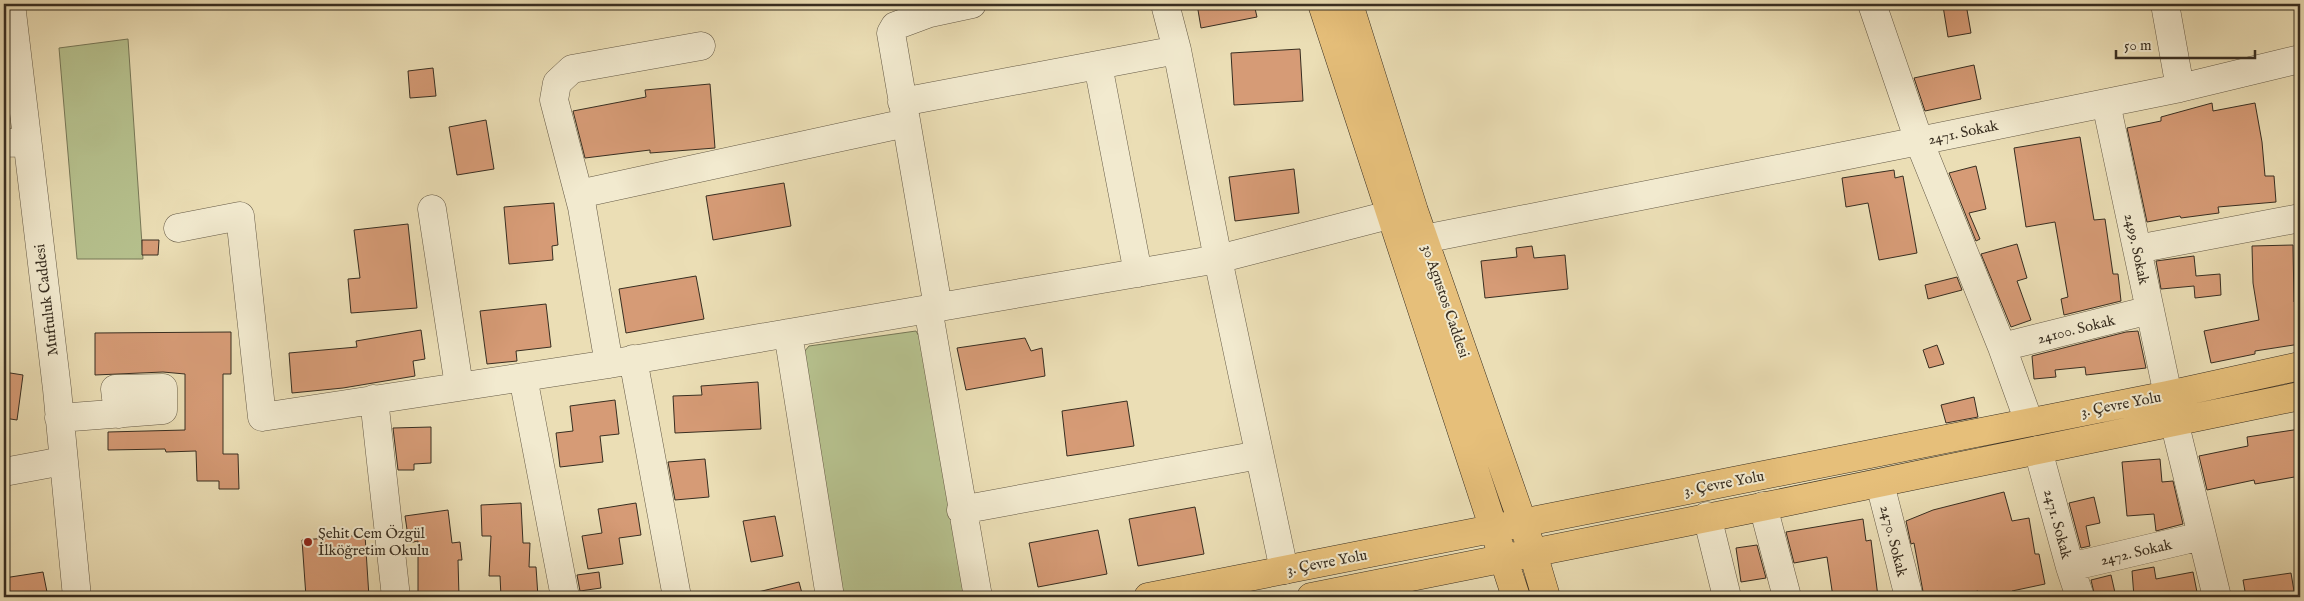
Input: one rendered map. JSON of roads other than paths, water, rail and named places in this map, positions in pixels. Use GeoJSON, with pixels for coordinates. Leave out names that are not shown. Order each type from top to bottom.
{"type":"FeatureCollection","features":[{"type":"Feature","properties":{"kind":"main road","name":"30 Agustos Caddesi"},"geometry":{"type":"LineString","coordinates":[[1322,4],[1389,215],[1516,597]]}},
{"type":"Feature","properties":{"kind":"main road","name":"30 Agustos Caddesi"},"geometry":{"type":"LineString","coordinates":[[1349,4],[1424,239],[1523,523],[1546,597]]}},
{"type":"Feature","properties":{"kind":"main road","name":"3. Çevre Yolu"},"geometry":{"type":"LineString","coordinates":[[1148,597],[2029,422],[2300,366]]}},
{"type":"Feature","properties":{"kind":"main road","name":"3. Çevre Yolu"},"geometry":{"type":"LineString","coordinates":[[1318,597],[1707,516],[1880,484],[2300,396]]}},
{"type":"Feature","properties":{"kind":"street","name":"Muftuluk Caddesi"},"geometry":{"type":"LineString","coordinates":[[11,4],[15,142],[59,418],[77,597]]}},
{"type":"Feature","properties":{"kind":"street"},"geometry":{"type":"LineString","coordinates":[[972,4],[930,13],[895,26],[891,33],[933,308],[961,510],[978,597]]}},
{"type":"Feature","properties":{"kind":"street"},"geometry":{"type":"LineString","coordinates":[[1165,4],[1178,50],[1218,259],[1284,570]]}},
{"type":"Feature","properties":{"kind":"street"},"geometry":{"type":"LineString","coordinates":[[1424,239],[1919,141],[1872,4]]}},
{"type":"Feature","properties":{"kind":"street"},"geometry":{"type":"LineString","coordinates":[[2165,4],[2180,88]]}},
{"type":"Feature","properties":{"kind":"street"},"geometry":{"type":"LineString","coordinates":[[677,597],[621,361],[554,100],[557,83],[572,69],[701,46]]}},
{"type":"Feature","properties":{"kind":"street"},"geometry":{"type":"LineString","coordinates":[[579,194],[1098,65],[1178,50]]}},
{"type":"Feature","properties":{"kind":"street","name":"2471. Sokak"},"geometry":{"type":"LineString","coordinates":[[2029,422],[2002,348],[1919,141],[2180,88],[2300,60]]}},
{"type":"Feature","properties":{"kind":"street"},"geometry":{"type":"LineString","coordinates":[[1098,65],[1138,272]]}},
{"type":"Feature","properties":{"kind":"street","name":"2499. Sokak"},"geometry":{"type":"LineString","coordinates":[[2106,103],[2168,394]]}},
{"type":"Feature","properties":{"kind":"street"},"geometry":{"type":"LineString","coordinates":[[432,209],[458,386]]}},
{"type":"Feature","properties":{"kind":"street"},"geometry":{"type":"LineString","coordinates":[[178,228],[240,216],[262,417],[374,398],[621,361],[1218,259],[1389,215]]}},
{"type":"Feature","properties":{"kind":"street"},"geometry":{"type":"LineString","coordinates":[[2137,248],[2300,218]]}},
{"type":"Feature","properties":{"kind":"street","name":"24100. Sokak"},"geometry":{"type":"LineString","coordinates":[[2002,348],[2150,310]]}},
{"type":"Feature","properties":{"kind":"street"},"geometry":{"type":"LineString","coordinates":[[788,333],[830,597]]}},
{"type":"Feature","properties":{"kind":"street"},"geometry":{"type":"LineString","coordinates":[[523,377],[565,597]]}},
{"type":"Feature","properties":{"kind":"street"},"geometry":{"type":"LineString","coordinates":[[374,398],[396,597]]}},
{"type":"Feature","properties":{"kind":"street"},"geometry":{"type":"LineString","coordinates":[[59,418],[118,414]]}},
{"type":"Feature","properties":{"kind":"street"},"geometry":{"type":"LineString","coordinates":[[2174,421],[2217,597]]}},
{"type":"Feature","properties":{"kind":"street","name":"2471. Sokak"},"geometry":{"type":"LineString","coordinates":[[2038,450],[2070,568],[2080,597]]}},
{"type":"Feature","properties":{"kind":"street"},"geometry":{"type":"LineString","coordinates":[[961,510],[1259,455]]}},
{"type":"Feature","properties":{"kind":"street"},"geometry":{"type":"LineString","coordinates":[[4,472],[63,462]]}},
{"type":"Feature","properties":{"kind":"street","name":"2470. Sokak"},"geometry":{"type":"LineString","coordinates":[[1880,484],[1909,597]]}},
{"type":"Feature","properties":{"kind":"street"},"geometry":{"type":"LineString","coordinates":[[1763,506],[1787,597]]}},
{"type":"Feature","properties":{"kind":"street"},"geometry":{"type":"LineString","coordinates":[[1707,516],[1727,597]]}},
{"type":"Feature","properties":{"kind":"street","name":"2472. Sokak"},"geometry":{"type":"LineString","coordinates":[[2070,568],[2202,536]]}},
{"type":"Feature","properties":{"kind":"place","name":"Şehit Cem Özgül İlköğretim Okulu"},"geometry":{"type":"Point","coordinates":[308,542]}}]}
